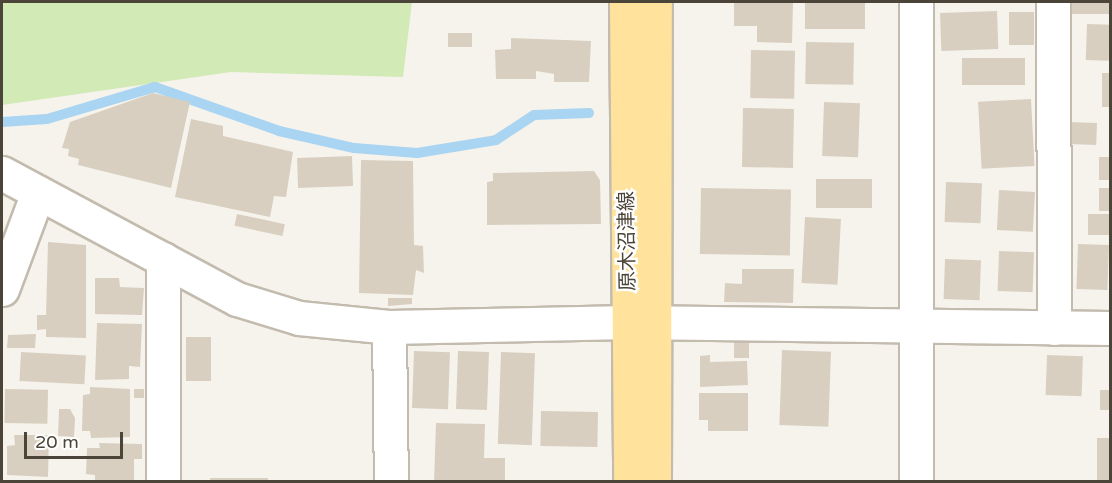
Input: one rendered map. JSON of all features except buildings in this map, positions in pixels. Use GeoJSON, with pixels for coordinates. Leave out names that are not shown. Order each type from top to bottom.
{"type":"FeatureCollection","features":[{"type":"Feature","properties":{"kind":"main road","name":"原木沼津線"},"geometry":{"type":"LineString","coordinates":[[626,2],[641,322],[654,482]]}},
{"type":"Feature","properties":{"kind":"main road","name":"原木沼津線"},"geometry":{"type":"LineString","coordinates":[[630,482],[641,322],[655,2]]}},
{"type":"Feature","properties":{"kind":"street"},"geometry":{"type":"LineString","coordinates":[[916,2],[916,482]]}},
{"type":"Feature","properties":{"kind":"street"},"geometry":{"type":"LineString","coordinates":[[1053,2],[1054,327]]}},
{"type":"Feature","properties":{"kind":"street"},"geometry":{"type":"LineString","coordinates":[[2,173],[237,299],[299,318],[389,327],[641,322],[1110,328]]}},
{"type":"Feature","properties":{"kind":"street"},"geometry":{"type":"LineString","coordinates":[[2,289],[38,192]]}},
{"type":"Feature","properties":{"kind":"street"},"geometry":{"type":"LineString","coordinates":[[163,259],[163,482]]}},
{"type":"Feature","properties":{"kind":"street"},"geometry":{"type":"LineString","coordinates":[[389,327],[392,482]]}},
{"type":"Feature","properties":{"kind":"green space"},"geometry":{"type":"Polygon","coordinates":[[[2,2],[412,2],[403,77],[231,72],[2,105],[2,2]]]}},
{"type":"Feature","properties":{"kind":"waterway"},"geometry":{"type":"LineString","coordinates":[[2,122],[47,119],[155,87],[279,131],[354,148],[417,153],[496,140],[534,115],[589,113]]}}]}
